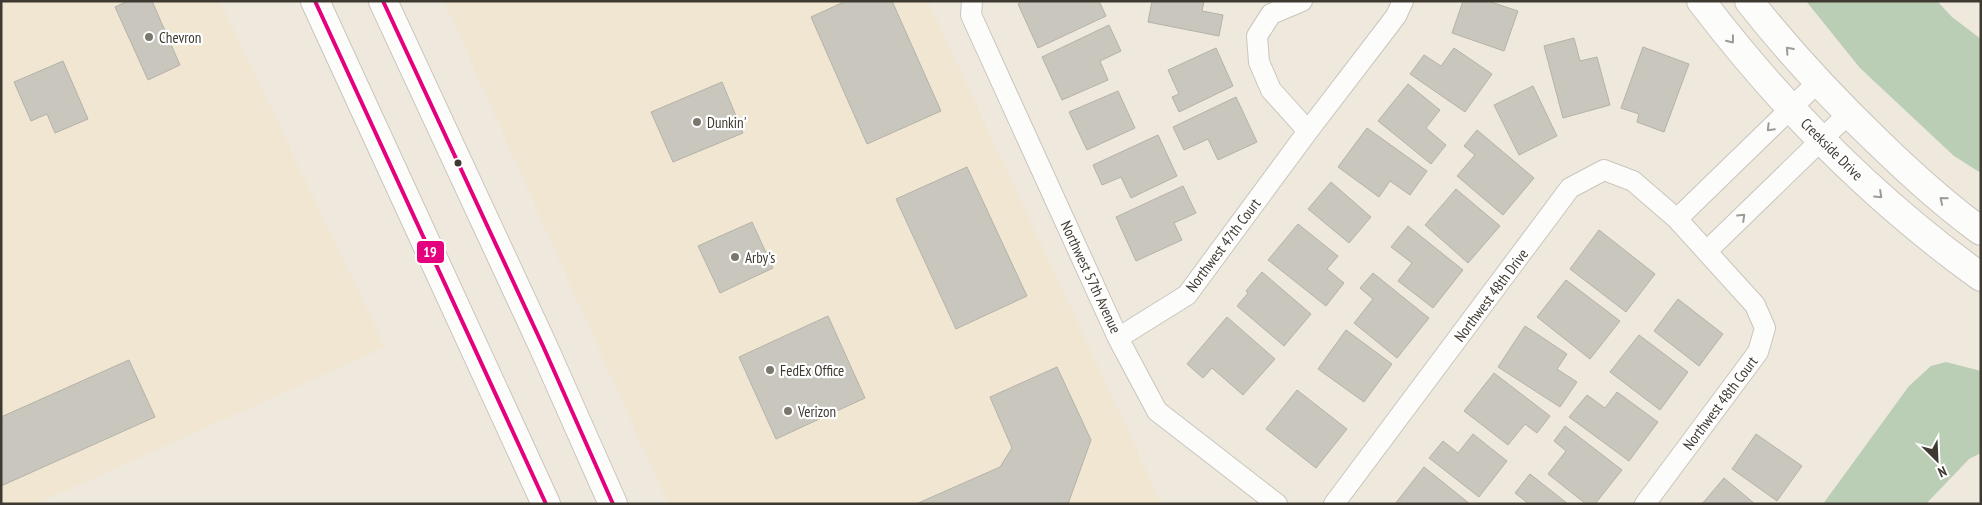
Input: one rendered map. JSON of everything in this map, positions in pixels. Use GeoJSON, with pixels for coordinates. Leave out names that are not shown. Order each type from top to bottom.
{"type":"FeatureCollection","features":[{"type":"Feature","properties":{"kind":"main road"},"geometry":{"type":"LineString","coordinates":[[315,1],[546,504]]}},
{"type":"Feature","properties":{"kind":"main road"},"geometry":{"type":"LineString","coordinates":[[383,1],[457,164],[525,306],[612,504]]}},
{"type":"Feature","properties":{"kind":"main road","name":"Creekside Drive"},"geometry":{"type":"LineString","coordinates":[[1701,1],[1739,50],[1790,108],[1904,218],[1981,277]]}},
{"type":"Feature","properties":{"kind":"main road"},"geometry":{"type":"LineString","coordinates":[[1749,1],[1778,38],[1848,114],[1911,174],[1981,231]]}},
{"type":"Feature","properties":{"kind":"street","name":"Northwest 57th Avenue"},"geometry":{"type":"LineString","coordinates":[[972,1],[971,15],[1118,338],[1157,412],[1277,504]]}},
{"type":"Feature","properties":{"kind":"street"},"geometry":{"type":"LineString","coordinates":[[1302,1],[1271,14],[1257,36],[1259,62],[1271,90],[1308,131]]}},
{"type":"Feature","properties":{"kind":"street","name":"Northwest 47th Court"},"geometry":{"type":"LineString","coordinates":[[1118,338],[1187,295],[1396,16],[1403,1]]}},
{"type":"Feature","properties":{"kind":"street"},"geometry":{"type":"LineString","coordinates":[[1677,219],[1818,82]]}},
{"type":"Feature","properties":{"kind":"street"},"geometry":{"type":"LineString","coordinates":[[1707,251],[1848,114]]}},
{"type":"Feature","properties":{"kind":"street","name":"Northwest 48th Drive"},"geometry":{"type":"LineString","coordinates":[[1334,504],[1570,188],[1604,170],[1634,181],[1677,219],[1707,251]]}},
{"type":"Feature","properties":{"kind":"street","name":"Northwest 48th Court"},"geometry":{"type":"LineString","coordinates":[[1645,504],[1758,352],[1765,328],[1755,305],[1707,251]]}},
{"type":"Feature","properties":{"kind":"shaded area"},"geometry":{"type":"Polygon","coordinates":[[[1,1],[220,1],[385,347],[36,504],[1,504],[1,1]]]}},
{"type":"Feature","properties":{"kind":"shaded area"},"geometry":{"type":"Polygon","coordinates":[[[444,1],[928,1],[1162,504],[668,504],[444,1]]]}},
{"type":"Feature","properties":{"kind":"shaded area"},"geometry":{"type":"Polygon","coordinates":[[[1806,1],[1937,1],[1952,17],[1981,39],[1981,173],[1954,156],[1860,68],[1806,1]]]}},
{"type":"Feature","properties":{"kind":"shaded area"},"geometry":{"type":"Polygon","coordinates":[[[1946,362],[1981,371],[1981,453],[1969,459],[1926,504],[1823,504],[1909,386],[1931,366],[1946,362]]]}},
{"type":"Feature","properties":{"kind":"building"},"geometry":{"type":"Polygon","coordinates":[[[128,1],[152,1],[180,65],[148,80],[115,7],[128,1]]]}},
{"type":"Feature","properties":{"kind":"building"},"geometry":{"type":"Polygon","coordinates":[[[846,1],[892,1],[941,111],[867,144],[811,17],[846,1]]]}},
{"type":"Feature","properties":{"kind":"building"},"geometry":{"type":"Polygon","coordinates":[[[1023,1],[1099,1],[1106,16],[1038,48],[1018,4],[1023,1]]]}},
{"type":"Feature","properties":{"kind":"building"},"geometry":{"type":"Polygon","coordinates":[[[1152,1],[1204,1],[1202,11],[1223,15],[1219,36],[1148,22],[1152,1]]]}},
{"type":"Feature","properties":{"kind":"building"},"geometry":{"type":"Polygon","coordinates":[[[1463,1],[1488,1],[1518,11],[1504,51],[1452,33],[1463,1]]]}},
{"type":"Feature","properties":{"kind":"building"},"geometry":{"type":"Polygon","coordinates":[[[1109,25],[1121,51],[1100,61],[1108,80],[1062,100],[1042,57],[1109,25]]]}},
{"type":"Feature","properties":{"kind":"building"},"geometry":{"type":"Polygon","coordinates":[[[1574,38],[1580,61],[1597,57],[1610,105],[1563,118],[1544,46],[1574,38]]]}},
{"type":"Feature","properties":{"kind":"building"},"geometry":{"type":"Polygon","coordinates":[[[1643,47],[1689,64],[1664,132],[1637,122],[1639,114],[1621,108],[1643,47]]]}},
{"type":"Feature","properties":{"kind":"building"},"geometry":{"type":"Polygon","coordinates":[[[1216,48],[1233,86],[1179,112],[1172,97],[1179,94],[1168,70],[1216,48]]]}},
{"type":"Feature","properties":{"kind":"building"},"geometry":{"type":"Polygon","coordinates":[[[1454,48],[1492,74],[1465,112],[1410,74],[1424,55],[1441,66],[1454,48]]]}},
{"type":"Feature","properties":{"kind":"building"},"geometry":{"type":"Polygon","coordinates":[[[63,61],[88,119],[55,133],[47,114],[31,121],[14,82],[63,61]]]}},
{"type":"Feature","properties":{"kind":"building","name":"Dunkin'"},"geometry":{"type":"Polygon","coordinates":[[[722,82],[743,133],[673,162],[651,112],[722,82]]]}},
{"type":"Feature","properties":{"kind":"building"},"geometry":{"type":"Polygon","coordinates":[[[1408,84],[1440,110],[1426,128],[1446,145],[1431,164],[1378,121],[1408,84]]]}},
{"type":"Feature","properties":{"kind":"building"},"geometry":{"type":"Polygon","coordinates":[[[1533,86],[1557,136],[1519,155],[1494,105],[1533,86]]]}},
{"type":"Feature","properties":{"kind":"building"},"geometry":{"type":"Polygon","coordinates":[[[1118,91],[1135,128],[1087,150],[1069,112],[1118,91]]]}},
{"type":"Feature","properties":{"kind":"building"},"geometry":{"type":"Polygon","coordinates":[[[1236,97],[1257,142],[1218,160],[1208,139],[1184,150],[1173,127],[1236,97]]]}},
{"type":"Feature","properties":{"kind":"building"},"geometry":{"type":"Polygon","coordinates":[[[1367,128],[1427,171],[1410,195],[1390,181],[1379,197],[1338,167],[1367,128]]]}},
{"type":"Feature","properties":{"kind":"building"},"geometry":{"type":"Polygon","coordinates":[[[1477,130],[1534,178],[1503,215],[1457,176],[1475,155],[1464,146],[1477,130]]]}},
{"type":"Feature","properties":{"kind":"building"},"geometry":{"type":"Polygon","coordinates":[[[1158,135],[1177,176],[1131,198],[1121,177],[1102,185],[1093,165],[1158,135]]]}},
{"type":"Feature","properties":{"kind":"building"},"geometry":{"type":"Polygon","coordinates":[[[967,167],[1027,296],[956,329],[896,199],[967,167]]]}},
{"type":"Feature","properties":{"kind":"building"},"geometry":{"type":"Polygon","coordinates":[[[1331,182],[1371,217],[1349,243],[1308,209],[1331,182]]]}},
{"type":"Feature","properties":{"kind":"building"},"geometry":{"type":"Polygon","coordinates":[[[1183,186],[1196,213],[1174,223],[1182,240],[1136,261],[1116,217],[1183,186]]]}},
{"type":"Feature","properties":{"kind":"building"},"geometry":{"type":"Polygon","coordinates":[[[1456,189],[1500,226],[1468,263],[1425,225],[1456,189]]]}},
{"type":"Feature","properties":{"kind":"building","name":"Arby's"},"geometry":{"type":"Polygon","coordinates":[[[752,222],[773,268],[720,293],[698,246],[752,222]]]}},
{"type":"Feature","properties":{"kind":"building"},"geometry":{"type":"Polygon","coordinates":[[[1298,224],[1338,256],[1327,269],[1344,283],[1326,306],[1268,260],[1298,224]]]}},
{"type":"Feature","properties":{"kind":"building"},"geometry":{"type":"Polygon","coordinates":[[[1408,226],[1463,270],[1433,308],[1398,281],[1412,263],[1391,247],[1408,226]]]}},
{"type":"Feature","properties":{"kind":"building"},"geometry":{"type":"Polygon","coordinates":[[[1599,230],[1655,274],[1626,312],[1570,269],[1599,230]]]}},
{"type":"Feature","properties":{"kind":"building"},"geometry":{"type":"Polygon","coordinates":[[[1262,272],[1311,314],[1284,346],[1237,306],[1248,293],[1246,291],[1262,272]]]}},
{"type":"Feature","properties":{"kind":"building"},"geometry":{"type":"Polygon","coordinates":[[[1373,273],[1429,318],[1397,358],[1354,323],[1373,299],[1360,288],[1373,273]]]}},
{"type":"Feature","properties":{"kind":"building"},"geometry":{"type":"Polygon","coordinates":[[[1566,280],[1620,321],[1590,359],[1537,317],[1566,280]]]}},
{"type":"Feature","properties":{"kind":"building"},"geometry":{"type":"Polygon","coordinates":[[[1678,299],[1723,334],[1699,366],[1654,331],[1678,299]]]}},
{"type":"Feature","properties":{"kind":"building"},"geometry":{"type":"Polygon","coordinates":[[[828,316],[865,398],[776,439],[739,357],[828,316]]]}},
{"type":"Feature","properties":{"kind":"building"},"geometry":{"type":"Polygon","coordinates":[[[1227,317],[1275,359],[1243,395],[1212,368],[1203,378],[1187,364],[1227,317]]]}},
{"type":"Feature","properties":{"kind":"building"},"geometry":{"type":"Polygon","coordinates":[[[1525,326],[1567,354],[1557,369],[1577,382],[1560,407],[1498,367],[1525,326]]]}},
{"type":"Feature","properties":{"kind":"building"},"geometry":{"type":"Polygon","coordinates":[[[1346,330],[1392,364],[1364,402],[1318,369],[1346,330]]]}},
{"type":"Feature","properties":{"kind":"building"},"geometry":{"type":"Polygon","coordinates":[[[1639,335],[1688,372],[1660,410],[1610,372],[1639,335]]]}},
{"type":"Feature","properties":{"kind":"building"},"geometry":{"type":"Polygon","coordinates":[[[129,360],[155,417],[1,486],[1,417],[129,360]]]}},
{"type":"Feature","properties":{"kind":"building"},"geometry":{"type":"Polygon","coordinates":[[[1057,367],[1091,440],[1068,504],[916,504],[1000,467],[1012,448],[990,397],[1057,367]]]}},
{"type":"Feature","properties":{"kind":"building"},"geometry":{"type":"Polygon","coordinates":[[[1494,373],[1550,416],[1537,433],[1525,424],[1508,445],[1464,411],[1494,373]]]}},
{"type":"Feature","properties":{"kind":"building"},"geometry":{"type":"Polygon","coordinates":[[[1297,390],[1347,429],[1316,468],[1266,429],[1297,390]]]}},
{"type":"Feature","properties":{"kind":"building"},"geometry":{"type":"Polygon","coordinates":[[[1617,392],[1658,422],[1629,461],[1569,417],[1587,395],[1605,408],[1617,392]]]}},
{"type":"Feature","properties":{"kind":"building"},"geometry":{"type":"Polygon","coordinates":[[[1565,426],[1622,470],[1595,504],[1586,504],[1548,474],[1566,451],[1554,441],[1565,426]]]}},
{"type":"Feature","properties":{"kind":"building"},"geometry":{"type":"Polygon","coordinates":[[[1473,434],[1507,461],[1479,497],[1429,458],[1443,441],[1458,453],[1473,434]]]}},
{"type":"Feature","properties":{"kind":"building"},"geometry":{"type":"Polygon","coordinates":[[[1756,434],[1802,466],[1777,501],[1732,469],[1756,434]]]}},
{"type":"Feature","properties":{"kind":"building"},"geometry":{"type":"Polygon","coordinates":[[[1424,467],[1470,504],[1395,504],[1424,467]]]}},
{"type":"Feature","properties":{"kind":"building"},"geometry":{"type":"Polygon","coordinates":[[[1530,474],[1568,504],[1529,504],[1515,493],[1530,474]]]}},
{"type":"Feature","properties":{"kind":"building"},"geometry":{"type":"Polygon","coordinates":[[[1724,478],[1755,504],[1702,504],[1724,478]]]}},
{"type":"Feature","properties":{"kind":"transit line","name":"19"},"geometry":{"type":"LineString","coordinates":[[315,1],[546,504]]}},
{"type":"Feature","properties":{"kind":"transit line","name":"19"},"geometry":{"type":"LineString","coordinates":[[383,1],[543,346],[613,504]]}},
{"type":"Feature","properties":{"kind":"place","name":"Chevron"},"geometry":{"type":"Point","coordinates":[149,37]}},
{"type":"Feature","properties":{"kind":"place","name":"Dunkin'"},"geometry":{"type":"Point","coordinates":[697,122]}},
{"type":"Feature","properties":{"kind":"place","name":"Arby's"},"geometry":{"type":"Point","coordinates":[735,257]}},
{"type":"Feature","properties":{"kind":"place","name":"FedEx Office"},"geometry":{"type":"Point","coordinates":[770,370]}},
{"type":"Feature","properties":{"kind":"place","name":"Verizon"},"geometry":{"type":"Point","coordinates":[788,411]}}]}
